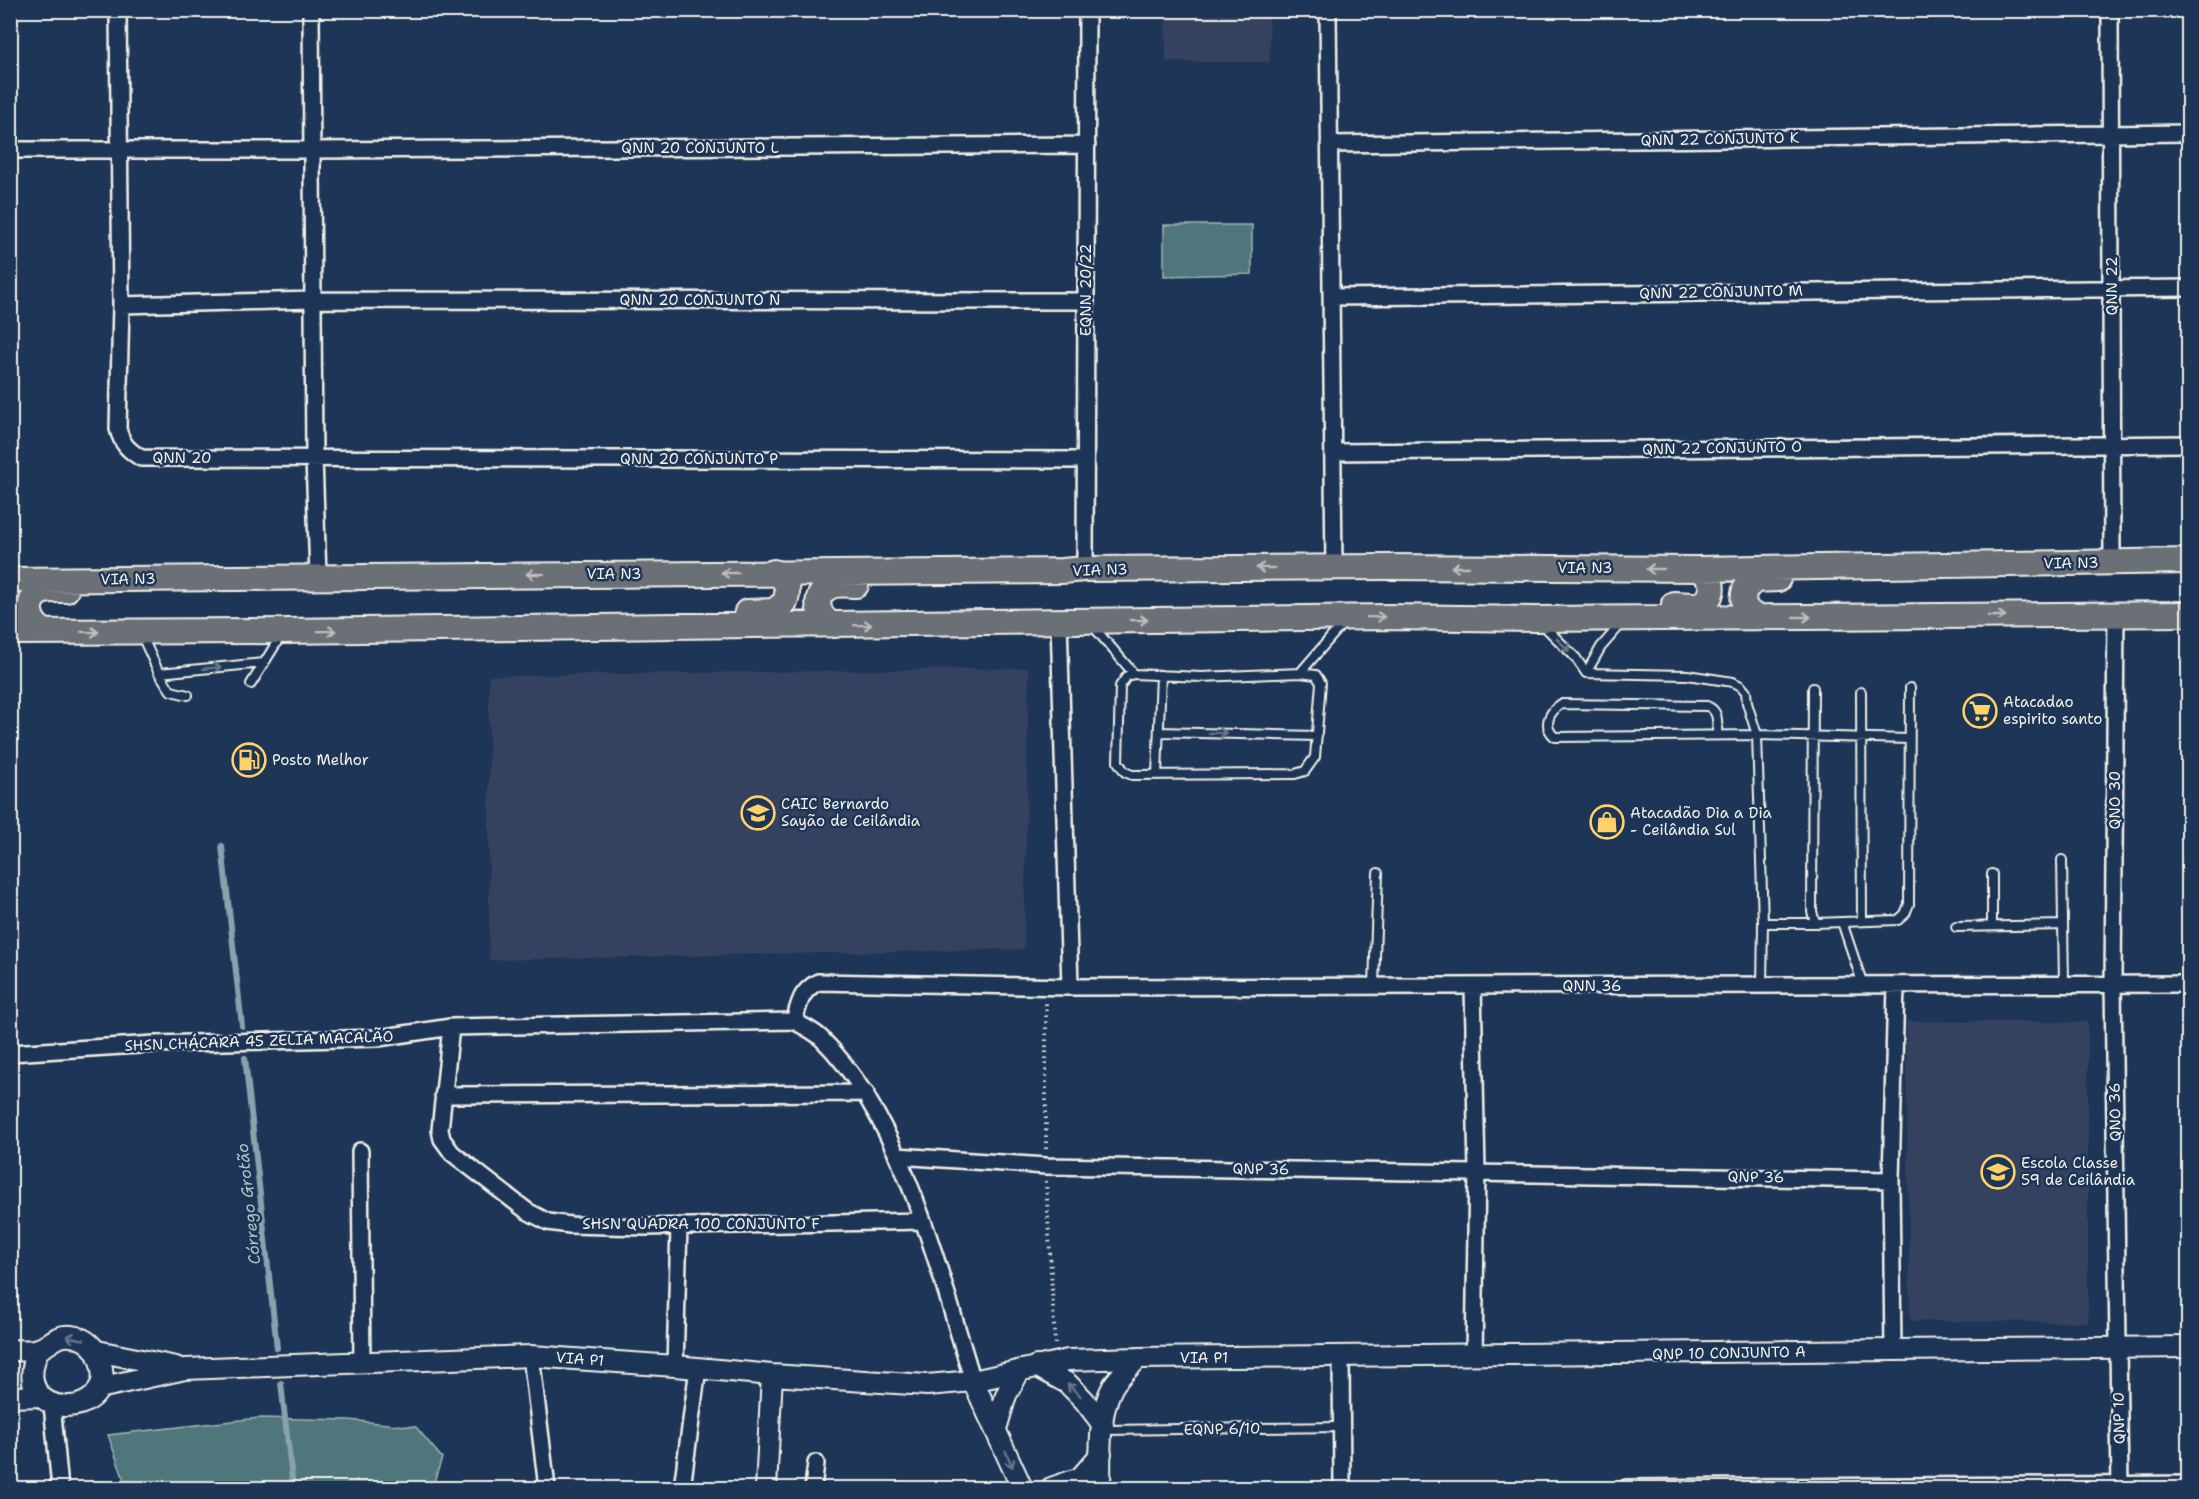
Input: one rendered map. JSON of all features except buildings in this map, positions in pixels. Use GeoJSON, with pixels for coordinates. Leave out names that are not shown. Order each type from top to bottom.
{"type":"FeatureCollection","features":[{"type":"Feature","properties":{"kind":"main road","name":"VIA N3"},"geometry":{"type":"LineString","coordinates":[[10,580],[1334,567],[1698,569],[2188,561]]}},
{"type":"Feature","properties":{"kind":"main road"},"geometry":{"type":"LineString","coordinates":[[1757,617],[1745,609],[1743,602],[1745,589],[1755,580],[1889,578],[1987,565]]}},
{"type":"Feature","properties":{"kind":"main road"},"geometry":{"type":"LineString","coordinates":[[1484,619],[1569,603],[1695,605],[1706,601],[1712,591],[1709,577],[1698,569]]}},
{"type":"Feature","properties":{"kind":"main road"},"geometry":{"type":"LineString","coordinates":[[836,625],[824,619],[818,608],[821,594],[832,586],[975,584],[1062,571]]}},
{"type":"Feature","properties":{"kind":"main road"},"geometry":{"type":"LineString","coordinates":[[560,627],[637,610],[774,611],[785,602],[788,588],[786,581],[774,573]]}},
{"type":"Feature","properties":{"kind":"main road"},"geometry":{"type":"LineString","coordinates":[[44,631],[34,624],[30,613],[33,601],[43,591],[178,591],[280,577]]}},
{"type":"Feature","properties":{"kind":"main road"},"geometry":{"type":"LineString","coordinates":[[10,632],[836,625],[1088,620],[2188,614]]}},
{"type":"Feature","properties":{"kind":"street","name":"QNN 20"},"geometry":{"type":"LineString","coordinates":[[118,10],[121,305],[118,429],[121,441],[128,451],[141,458],[314,457]]}},
{"type":"Feature","properties":{"kind":"street"},"geometry":{"type":"LineString","coordinates":[[311,10],[314,457],[318,576]]}},
{"type":"Feature","properties":{"kind":"street","name":"EQNN 20/22"},"geometry":{"type":"LineString","coordinates":[[1085,569],[1087,10]]}},
{"type":"Feature","properties":{"kind":"street"},"geometry":{"type":"LineString","coordinates":[[1328,10],[1334,567]]}},
{"type":"Feature","properties":{"kind":"street","name":"QNN 22"},"geometry":{"type":"LineString","coordinates":[[2110,10],[2112,562]]}},
{"type":"Feature","properties":{"kind":"street","name":"QNN 22 CONJUNTO K"},"geometry":{"type":"LineString","coordinates":[[1329,144],[2188,133]]}},
{"type":"Feature","properties":{"kind":"street","name":"QNN 20 CONJUNTO L"},"geometry":{"type":"LineString","coordinates":[[312,150],[1087,145]]}},
{"type":"Feature","properties":{"kind":"street"},"geometry":{"type":"LineString","coordinates":[[10,150],[312,150]]}},
{"type":"Feature","properties":{"kind":"street","name":"QNN 22 CONJUNTO M"},"geometry":{"type":"LineString","coordinates":[[1331,297],[2188,288]]}},
{"type":"Feature","properties":{"kind":"street"},"geometry":{"type":"LineString","coordinates":[[121,305],[314,300]]}},
{"type":"Feature","properties":{"kind":"street","name":"QNN 20 CONJUNTO N"},"geometry":{"type":"LineString","coordinates":[[314,300],[1086,301]]}},
{"type":"Feature","properties":{"kind":"street","name":"QNN 22 CONJUNTO O"},"geometry":{"type":"LineString","coordinates":[[1333,452],[2188,444]]}},
{"type":"Feature","properties":{"kind":"street","name":"QNN 20 CONJUNTO P"},"geometry":{"type":"LineString","coordinates":[[314,457],[1085,460]]}},
{"type":"Feature","properties":{"kind":"street","name":"QNO 30"},"geometry":{"type":"LineString","coordinates":[[2113,984],[2116,615]]}},
{"type":"Feature","properties":{"kind":"street"},"geometry":{"type":"LineString","coordinates":[[1059,621],[1070,987]]}},
{"type":"Feature","properties":{"kind":"street","name":"QNN 36"},"geometry":{"type":"LineString","coordinates":[[794,1021],[802,994],[818,982],[1046,987],[2188,984]]}},
{"type":"Feature","properties":{"kind":"street","name":"QNO 36"},"geometry":{"type":"LineString","coordinates":[[2113,984],[2117,1348]]}},
{"type":"Feature","properties":{"kind":"street"},"geometry":{"type":"LineString","coordinates":[[1893,1351],[1891,1180],[1896,985]]}},
{"type":"Feature","properties":{"kind":"street"},"geometry":{"type":"LineString","coordinates":[[1473,986],[1477,1172],[1474,1356]]}},
{"type":"Feature","properties":{"kind":"street"},"geometry":{"type":"LineString","coordinates":[[794,1021],[820,1036],[866,1093],[897,1156],[922,1221],[974,1381],[1022,1488]]}},
{"type":"Feature","properties":{"kind":"street","name":"SHSN CHÁCARA 45 ZELIA MACALÃO"},"geometry":{"type":"LineString","coordinates":[[10,1053],[155,1044],[378,1038],[451,1027],[794,1021]]}},
{"type":"Feature","properties":{"kind":"street","name":"SHSN QUADRA 100 CONJUNTO F"},"geometry":{"type":"LineString","coordinates":[[451,1027],[443,1095],[441,1139],[452,1153],[527,1211],[549,1222],[570,1225],[679,1226],[922,1221]]}},
{"type":"Feature","properties":{"kind":"street"},"geometry":{"type":"LineString","coordinates":[[443,1095],[866,1093]]}},
{"type":"Feature","properties":{"kind":"street"},"geometry":{"type":"LineString","coordinates":[[360,1151],[362,1362]]}},
{"type":"Feature","properties":{"kind":"street","name":"QNP 36"},"geometry":{"type":"LineString","coordinates":[[897,1156],[1046,1166],[1891,1180]]}},
{"type":"Feature","properties":{"kind":"street"},"geometry":{"type":"LineString","coordinates":[[675,1366],[679,1226]]}},
{"type":"Feature","properties":{"kind":"street","name":"VIA P1"},"geometry":{"type":"LineString","coordinates":[[10,1350],[39,1349],[52,1339],[69,1335],[85,1340],[97,1351],[185,1369]]}},
{"type":"Feature","properties":{"kind":"street","name":"QNP 10 CONJUNTO A"},"geometry":{"type":"LineString","coordinates":[[1341,1357],[2188,1347]]}},
{"type":"Feature","properties":{"kind":"street","name":"QNP 10"},"geometry":{"type":"LineString","coordinates":[[2117,1348],[2120,1487]]}},
{"type":"Feature","properties":{"kind":"street"},"geometry":{"type":"LineString","coordinates":[[39,1349],[32,1364],[33,1381],[46,1400],[60,1488]]}},
{"type":"Feature","properties":{"kind":"street"},"geometry":{"type":"LineString","coordinates":[[97,1351],[103,1369],[99,1388]]}},
{"type":"Feature","properties":{"kind":"street"},"geometry":{"type":"LineString","coordinates":[[531,1356],[547,1488]]}},
{"type":"Feature","properties":{"kind":"street","name":"VIA P1"},"geometry":{"type":"LineString","coordinates":[[10,1397],[46,1400],[66,1407],[79,1406],[91,1399],[99,1388],[185,1369],[531,1356],[927,1385],[974,1381],[1045,1365],[1138,1358],[1341,1357]]}},
{"type":"Feature","properties":{"kind":"street"},"geometry":{"type":"LineString","coordinates":[[1341,1357],[1342,1488]]}},
{"type":"Feature","properties":{"kind":"street"},"geometry":{"type":"LineString","coordinates":[[1100,1488],[1102,1427],[1106,1401],[1114,1384],[1138,1358]]}},
{"type":"Feature","properties":{"kind":"street"},"geometry":{"type":"LineString","coordinates":[[996,1430],[1006,1395],[1045,1365],[1084,1400],[1102,1427]]}},
{"type":"Feature","properties":{"kind":"street"},"geometry":{"type":"LineString","coordinates":[[682,1488],[698,1368]]}},
{"type":"Feature","properties":{"kind":"street"},"geometry":{"type":"LineString","coordinates":[[766,1488],[772,1375]]}},
{"type":"Feature","properties":{"kind":"street"},"geometry":{"type":"LineString","coordinates":[[1051,1488],[1080,1478],[1101,1454]]}},
{"type":"Feature","properties":{"kind":"street"},"geometry":{"type":"LineString","coordinates":[[813,1488],[816,1463]]}},
{"type":"Feature","properties":{"kind":"street"},"geometry":{"type":"LineString","coordinates":[[1626,1488],[2120,1487],[2188,1484]]}},
{"type":"Feature","properties":{"kind":"lane"},"geometry":{"type":"LineString","coordinates":[[1300,674],[1347,618]]}},
{"type":"Feature","properties":{"kind":"lane"},"geometry":{"type":"LineString","coordinates":[[1586,673],[1601,647],[1626,618]]}},
{"type":"Feature","properties":{"kind":"lane"},"geometry":{"type":"LineString","coordinates":[[1536,619],[1576,658],[1586,673]]}},
{"type":"Feature","properties":{"kind":"lane"},"geometry":{"type":"LineString","coordinates":[[1088,620],[1134,674]]}},
{"type":"Feature","properties":{"kind":"lane"},"geometry":{"type":"LineString","coordinates":[[251,684],[284,631]]}},
{"type":"Feature","properties":{"kind":"lane"},"geometry":{"type":"LineString","coordinates":[[140,632],[159,673],[171,691],[188,695]]}},
{"type":"Feature","properties":{"kind":"lane"},"geometry":{"type":"LineString","coordinates":[[159,673],[264,663]]}},
{"type":"Feature","properties":{"kind":"lane"},"geometry":{"type":"LineString","coordinates":[[1586,673],[1686,675],[1733,682],[1746,692],[1747,704],[1757,735],[1763,923],[1762,985]]}},
{"type":"Feature","properties":{"kind":"lane"},"geometry":{"type":"LineString","coordinates":[[1134,674],[1201,677],[1300,674],[1312,674],[1321,682],[1315,757],[1305,771],[1295,774],[1132,775],[1125,772],[1118,762],[1120,686],[1123,679],[1134,674]]}},
{"type":"Feature","properties":{"kind":"lane"},"geometry":{"type":"LineString","coordinates":[[1157,775],[1161,675]]}},
{"type":"Feature","properties":{"kind":"lane"},"geometry":{"type":"LineString","coordinates":[[1813,688],[1812,911],[1815,923]]}},
{"type":"Feature","properties":{"kind":"lane"},"geometry":{"type":"LineString","coordinates":[[1763,923],[1898,920],[1905,914],[1910,904],[1910,688]]}},
{"type":"Feature","properties":{"kind":"lane"},"geometry":{"type":"LineString","coordinates":[[1861,692],[1862,921]]}},
{"type":"Feature","properties":{"kind":"lane"},"geometry":{"type":"LineString","coordinates":[[1717,735],[1717,717],[1712,708],[1707,706],[1561,704],[1550,714],[1548,723],[1555,737],[1757,735],[1910,739]]}},
{"type":"Feature","properties":{"kind":"lane"},"geometry":{"type":"LineString","coordinates":[[1159,732],[1317,736]]}},
{"type":"Feature","properties":{"kind":"lane"},"geometry":{"type":"LineString","coordinates":[[2062,860],[2064,984]]}},
{"type":"Feature","properties":{"kind":"lane"},"geometry":{"type":"LineString","coordinates":[[1374,986],[1378,873]]}},
{"type":"Feature","properties":{"kind":"lane"},"geometry":{"type":"LineString","coordinates":[[1992,874],[1992,926]]}},
{"type":"Feature","properties":{"kind":"lane"},"geometry":{"type":"LineString","coordinates":[[1842,922],[1863,985]]}},
{"type":"Feature","properties":{"kind":"lane"},"geometry":{"type":"LineString","coordinates":[[1956,927],[2064,925]]}},
{"type":"Feature","properties":{"kind":"lane","name":"EQNP 6/10"},"geometry":{"type":"LineString","coordinates":[[1102,1427],[1341,1427]]}},
{"type":"Feature","properties":{"kind":"path"},"geometry":{"type":"LineString","coordinates":[[1045,1365],[1046,987]]}},
{"type":"Feature","properties":{"kind":"shaded area"},"geometry":{"type":"Polygon","coordinates":[[[1165,11],[1269,11],[1270,62],[1166,62],[1165,11]]]}},
{"type":"Feature","properties":{"kind":"shaded area","name":"CAIC Bernardo Sayão de Ceilândia"},"geometry":{"type":"Polygon","coordinates":[[[1029,668],[1024,949],[489,960],[489,676],[1029,668]]]}},
{"type":"Feature","properties":{"kind":"shaded area","name":"Escola Classe 59 de Ceilândia"},"geometry":{"type":"Polygon","coordinates":[[[1906,1021],[2088,1022],[2088,1322],[1910,1321],[1906,1021]]]}},
{"type":"Feature","properties":{"kind":"green space"},"geometry":{"type":"Polygon","coordinates":[[[1164,225],[1252,225],[1252,274],[1164,276],[1164,225]]]}},
{"type":"Feature","properties":{"kind":"green space"},"geometry":{"type":"Polygon","coordinates":[[[259,1418],[349,1420],[416,1427],[442,1458],[432,1488],[127,1488],[108,1435],[259,1418]]]}},
{"type":"Feature","properties":{"kind":"waterway","name":"Córrego Grotão"},"geometry":{"type":"LineString","coordinates":[[222,846],[242,1026]]}},
{"type":"Feature","properties":{"kind":"waterway","name":"Córrego Grotão"},"geometry":{"type":"LineString","coordinates":[[245,1058],[277,1348]]}},
{"type":"Feature","properties":{"kind":"waterway","name":"Córrego Grotão"},"geometry":{"type":"LineString","coordinates":[[281,1383],[293,1488]]}},
{"type":"Feature","properties":{"kind":"place","name":"Atacadao espirito santo"},"geometry":{"type":"Point","coordinates":[1980,711]}},
{"type":"Feature","properties":{"kind":"place","name":"Posto Melhor"},"geometry":{"type":"Point","coordinates":[249,760]}},
{"type":"Feature","properties":{"kind":"place","name":"CAIC Bernardo Sayão de Ceilândia"},"geometry":{"type":"Point","coordinates":[758,813]}},
{"type":"Feature","properties":{"kind":"place","name":"Atacadão Dia a Dia - Ceilândia Sul"},"geometry":{"type":"Point","coordinates":[1607,822]}},
{"type":"Feature","properties":{"kind":"place","name":"Escola Classe 59 de Ceilândia"},"geometry":{"type":"Point","coordinates":[1998,1172]}}]}
